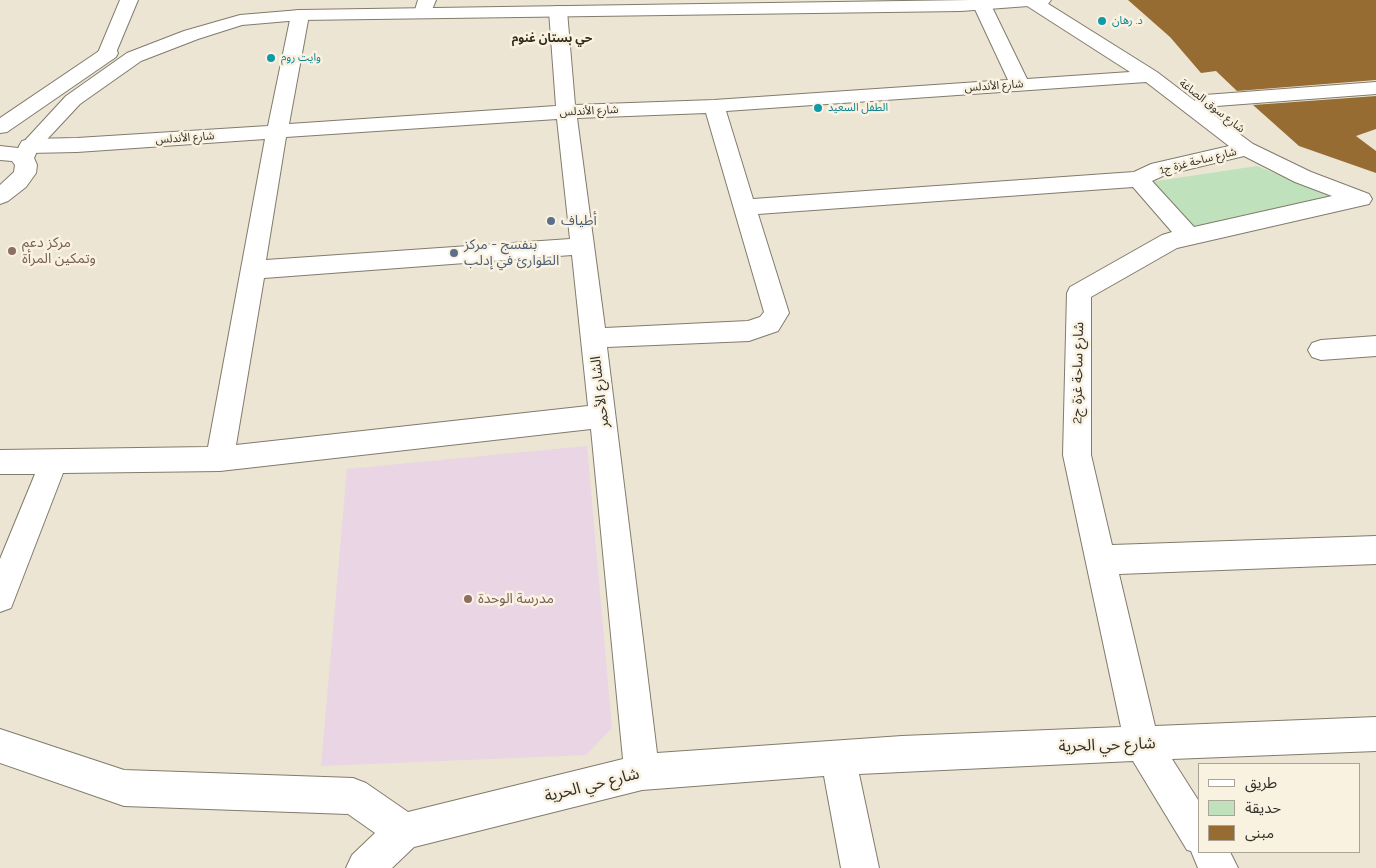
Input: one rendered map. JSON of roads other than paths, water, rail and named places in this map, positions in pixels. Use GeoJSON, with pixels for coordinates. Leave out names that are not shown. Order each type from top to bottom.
{"type":"FeatureCollection","features":[{"type":"Feature","properties":{"kind":"street"},"geometry":{"type":"LineString","coordinates":[[106,55],[129,0]]}},
{"type":"Feature","properties":{"kind":"street"},"geometry":{"type":"LineString","coordinates":[[0,127],[106,55],[144,35],[226,10],[309,2],[425,4],[558,12],[982,5],[1035,0],[1150,76],[1246,149],[1303,177],[1370,199]]}},
{"type":"Feature","properties":{"kind":"street","name":"شارع سوق الصاغة"},"geometry":{"type":"LineString","coordinates":[[1059,0],[1165,70],[1254,138],[1287,158],[1370,199]]}},
{"type":"Feature","properties":{"kind":"street"},"geometry":{"type":"LineString","coordinates":[[1,196],[25,174],[26,152],[74,100],[134,57],[191,35],[240,20],[425,4]]}},
{"type":"Feature","properties":{"kind":"street"},"geometry":{"type":"LineString","coordinates":[[982,5],[1020,85]]}},
{"type":"Feature","properties":{"kind":"street","name":"الشارع الأحمر"},"geometry":{"type":"LineString","coordinates":[[558,12],[566,112],[603,416],[642,772]]}},
{"type":"Feature","properties":{"kind":"street"},"geometry":{"type":"LineString","coordinates":[[220,459],[277,132],[300,15]]}},
{"type":"Feature","properties":{"kind":"street","name":"شارع الأندلس"},"geometry":{"type":"LineString","coordinates":[[0,153],[16,154],[77,145],[566,112],[714,106],[1150,76]]}},
{"type":"Feature","properties":{"kind":"street"},"geometry":{"type":"LineString","coordinates":[[1205,101],[1376,88]]}},
{"type":"Feature","properties":{"kind":"street"},"geometry":{"type":"LineString","coordinates":[[594,338],[749,332],[769,324],[777,313],[714,106]]}},
{"type":"Feature","properties":{"kind":"street"},"geometry":{"type":"LineString","coordinates":[[0,120],[27,108]]}},
{"type":"Feature","properties":{"kind":"street","name":"شارع ساحة غزة ج1"},"geometry":{"type":"LineString","coordinates":[[1188,236],[1138,179],[1159,170],[1246,149]]}},
{"type":"Feature","properties":{"kind":"street"},"geometry":{"type":"LineString","coordinates":[[746,207],[1138,179]]}},
{"type":"Feature","properties":{"kind":"street","name":"شارع ساحة غزة ج2"},"geometry":{"type":"LineString","coordinates":[[1198,834],[1142,743],[1077,455],[1079,293],[1170,241],[1370,199]]}},
{"type":"Feature","properties":{"kind":"street"},"geometry":{"type":"LineString","coordinates":[[253,270],[582,246]]}},
{"type":"Feature","properties":{"kind":"street"},"geometry":{"type":"LineString","coordinates":[[1321,350],[1376,346]]}},
{"type":"Feature","properties":{"kind":"street"},"geometry":{"type":"LineString","coordinates":[[0,462],[220,459],[603,416]]}},
{"type":"Feature","properties":{"kind":"street"},"geometry":{"type":"LineString","coordinates":[[0,596],[54,461]]}},
{"type":"Feature","properties":{"kind":"street"},"geometry":{"type":"LineString","coordinates":[[1101,560],[1376,550]]}},
{"type":"Feature","properties":{"kind":"street","name":"شارع حي الحرية"},"geometry":{"type":"LineString","coordinates":[[365,868],[404,831],[642,772],[902,753],[1376,734]]}},
{"type":"Feature","properties":{"kind":"street"},"geometry":{"type":"LineString","coordinates":[[0,746],[124,788],[353,796],[404,831]]}},
{"type":"Feature","properties":{"kind":"street"},"geometry":{"type":"LineString","coordinates":[[838,758],[860,868]]}},
{"type":"Feature","properties":{"kind":"street"},"geometry":{"type":"LineString","coordinates":[[1210,853],[1219,868]]}},
{"type":"Feature","properties":{"kind":"place","name":"د. رهان"},"geometry":{"type":"Point","coordinates":[1102,21]}},
{"type":"Feature","properties":{"kind":"place","name":"وايت روم"},"geometry":{"type":"Point","coordinates":[271,58]}},
{"type":"Feature","properties":{"kind":"place","name":"الطفل السعيد"},"geometry":{"type":"Point","coordinates":[818,108]}},
{"type":"Feature","properties":{"kind":"place","name":"أطياف"},"geometry":{"type":"Point","coordinates":[551,221]}},
{"type":"Feature","properties":{"kind":"place","name":"مركز دعم وتمكين المرأة"},"geometry":{"type":"Point","coordinates":[12,251]}},
{"type":"Feature","properties":{"kind":"place","name":"بنفسج - مركز الطوارئ في إدلب"},"geometry":{"type":"Point","coordinates":[454,253]}},
{"type":"Feature","properties":{"kind":"place","name":"مدرسة الوحدة"},"geometry":{"type":"Point","coordinates":[468,599]}},
{"type":"Feature","properties":{"kind":"district","name":"حي بستان غنوم"},"geometry":{"type":"Point","coordinates":[552,38]}}]}
